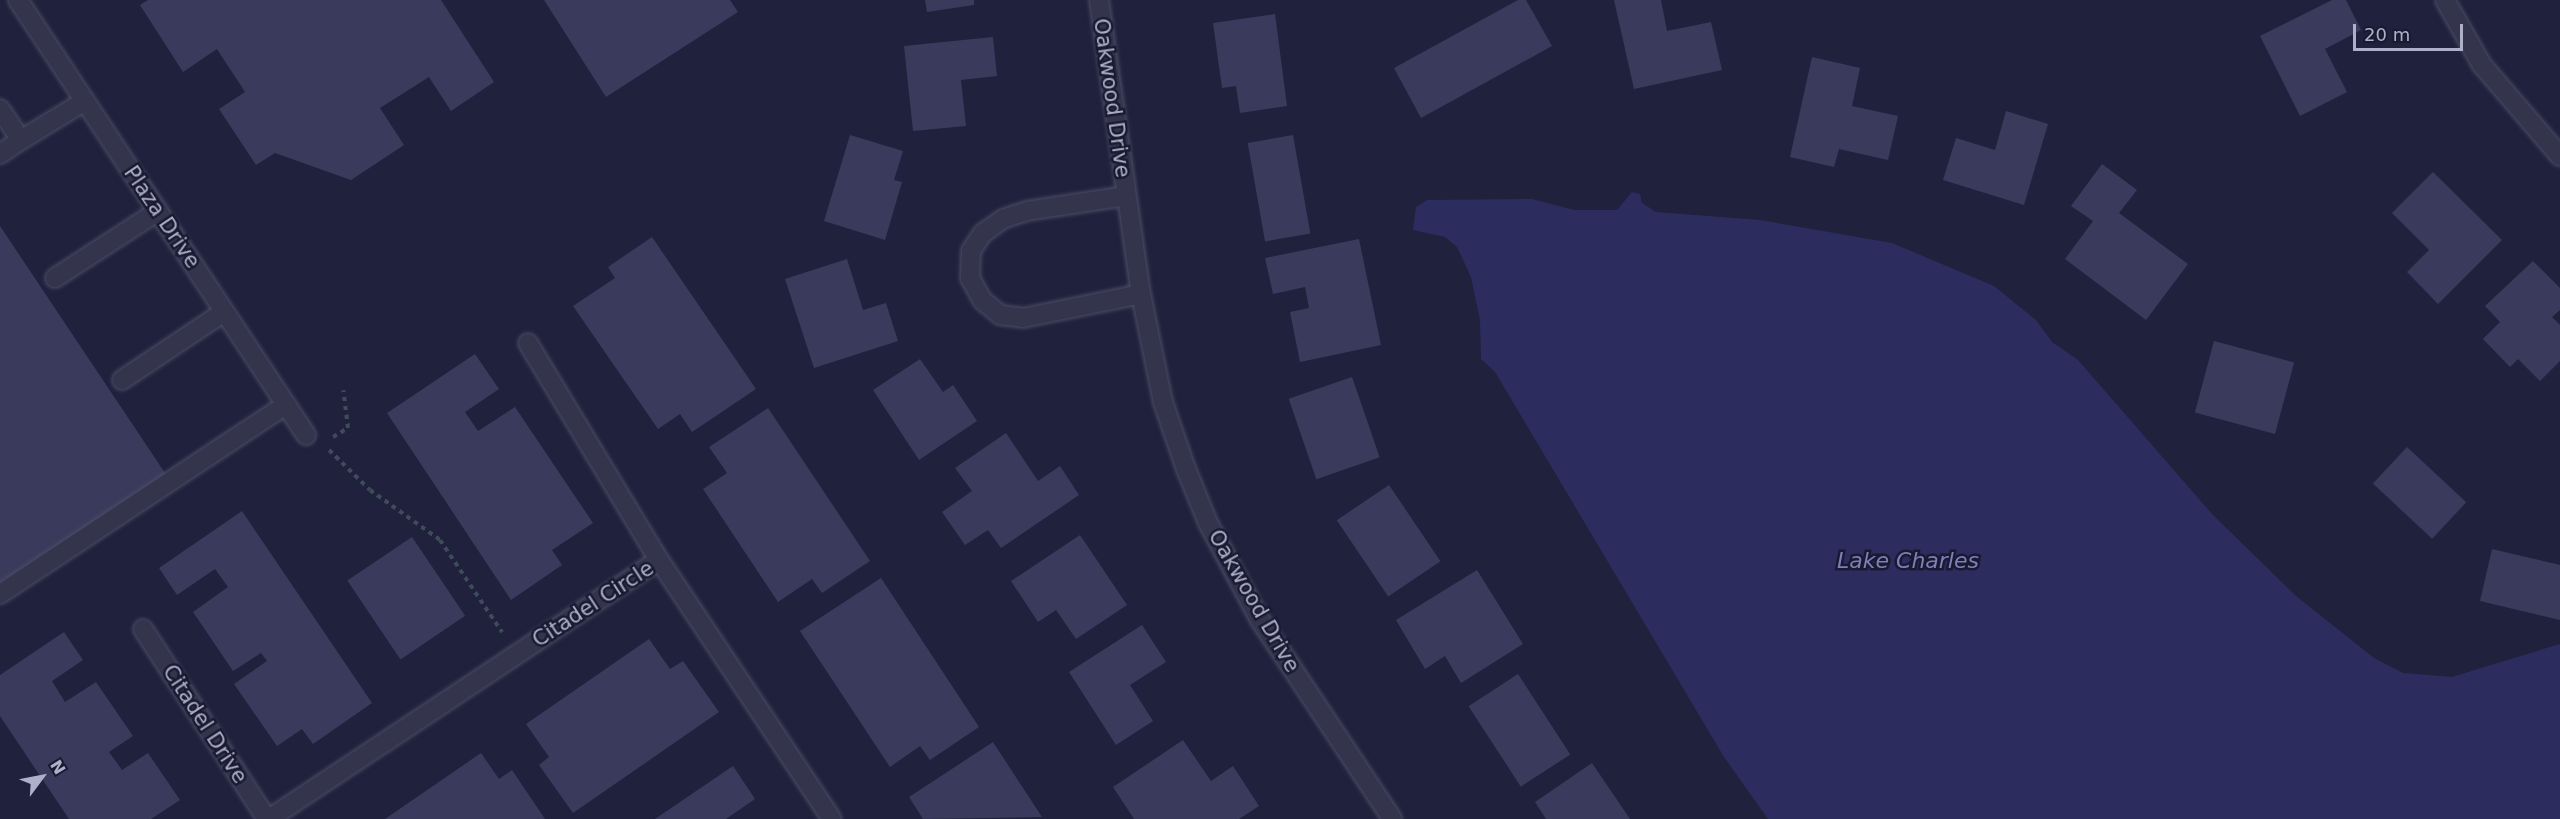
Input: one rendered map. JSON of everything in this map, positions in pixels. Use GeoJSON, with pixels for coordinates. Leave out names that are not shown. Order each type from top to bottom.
{"type":"FeatureCollection","features":[{"type":"Feature","properties":{"kind":"street","name":"Plaza Drive"},"geometry":{"type":"LineString","coordinates":[[18,0],[306,435]]}},
{"type":"Feature","properties":{"kind":"street","name":"Oakwood Drive"},"geometry":{"type":"LineString","coordinates":[[1099,0],[1141,294],[1163,402],[1208,523],[1260,620],[1392,819]]}},
{"type":"Feature","properties":{"kind":"street"},"geometry":{"type":"LineString","coordinates":[[2445,0],[2482,65],[2560,156]]}},
{"type":"Feature","properties":{"kind":"street"},"geometry":{"type":"LineString","coordinates":[[0,154],[85,101]]}},
{"type":"Feature","properties":{"kind":"street"},"geometry":{"type":"LineString","coordinates":[[0,109],[21,140]]}},
{"type":"Feature","properties":{"kind":"street","name":"Oakwood Drive"},"geometry":{"type":"LineString","coordinates":[[1126,196],[1027,211],[1003,219],[983,233],[971,251],[970,278],[982,301],[1000,315],[1023,318],[1141,294]]}},
{"type":"Feature","properties":{"kind":"street"},"geometry":{"type":"LineString","coordinates":[[55,278],[158,211]]}},
{"type":"Feature","properties":{"kind":"street"},"geometry":{"type":"LineString","coordinates":[[122,380],[224,312]]}},
{"type":"Feature","properties":{"kind":"street"},"geometry":{"type":"LineString","coordinates":[[528,343],[659,560]]}},
{"type":"Feature","properties":{"kind":"street"},"geometry":{"type":"LineString","coordinates":[[0,594],[286,405]]}},
{"type":"Feature","properties":{"kind":"street","name":"Citadel Circle"},"geometry":{"type":"LineString","coordinates":[[268,819],[659,560],[831,819]]}},
{"type":"Feature","properties":{"kind":"street","name":"Citadel Drive"},"geometry":{"type":"LineString","coordinates":[[143,630],[268,819]]}},
{"type":"Feature","properties":{"kind":"path"},"geometry":{"type":"LineString","coordinates":[[343,390],[348,428],[322,443],[370,490],[440,540],[516,655]]}},
{"type":"Feature","properties":{"kind":"water","name":"Lake Charles"},"geometry":{"type":"Polygon","coordinates":[[[1632,192],[1640,194],[1642,203],[1656,212],[1760,220],[1892,243],[1994,286],[2036,320],[2052,342],[2078,360],[2212,514],[2296,596],[2374,658],[2403,673],[2452,677],[2560,644],[2560,819],[1768,819],[1724,757],[1495,372],[1481,359],[1480,320],[1471,277],[1457,247],[1445,237],[1413,230],[1416,207],[1427,200],[1532,199],[1574,210],[1617,210],[1632,192]]]}},
{"type":"Feature","properties":{"kind":"building"},"geometry":{"type":"Polygon","coordinates":[[[148,0],[441,0],[494,82],[451,111],[429,77],[380,108],[404,145],[351,180],[275,153],[256,165],[219,109],[245,92],[217,49],[183,72],[140,5],[148,0]]]}},
{"type":"Feature","properties":{"kind":"building"},"geometry":{"type":"Polygon","coordinates":[[[544,0],[730,0],[738,12],[606,97],[544,0]]]}},
{"type":"Feature","properties":{"kind":"building"},"geometry":{"type":"Polygon","coordinates":[[[925,0],[974,0],[974,5],[927,12],[925,0]]]}},
{"type":"Feature","properties":{"kind":"building"},"geometry":{"type":"Polygon","coordinates":[[[1518,0],[1526,0],[1552,46],[1421,118],[1394,68],[1518,0]]]}},
{"type":"Feature","properties":{"kind":"building"},"geometry":{"type":"Polygon","coordinates":[[[1614,0],[1661,0],[1667,31],[1711,22],[1722,70],[1634,89],[1614,0]]]}},
{"type":"Feature","properties":{"kind":"building"},"geometry":{"type":"Polygon","coordinates":[[[2332,0],[2346,0],[2361,30],[2325,49],[2347,92],[2300,116],[2260,36],[2332,0]]]}},
{"type":"Feature","properties":{"kind":"building"},"geometry":{"type":"Polygon","coordinates":[[[1275,14],[1287,106],[1240,113],[1236,86],[1222,88],[1213,23],[1275,14]]]}},
{"type":"Feature","properties":{"kind":"building"},"geometry":{"type":"Polygon","coordinates":[[[993,37],[997,76],[961,80],[966,126],[913,131],[904,46],[993,37]]]}},
{"type":"Feature","properties":{"kind":"building"},"geometry":{"type":"Polygon","coordinates":[[[1812,57],[1860,68],[1852,106],[1898,116],[1888,160],[1839,149],[1834,167],[1790,157],[1812,57]]]}},
{"type":"Feature","properties":{"kind":"building"},"geometry":{"type":"Polygon","coordinates":[[[2006,111],[2048,124],[2024,205],[1943,180],[1956,138],[1995,150],[2006,111]]]}},
{"type":"Feature","properties":{"kind":"building"},"geometry":{"type":"Polygon","coordinates":[[[850,135],[903,151],[894,180],[902,182],[885,240],[824,221],[850,135]]]}},
{"type":"Feature","properties":{"kind":"building"},"geometry":{"type":"Polygon","coordinates":[[[1293,135],[1310,233],[1265,241],[1248,143],[1293,135]]]}},
{"type":"Feature","properties":{"kind":"building"},"geometry":{"type":"Polygon","coordinates":[[[2102,164],[2137,190],[2119,213],[2188,264],[2146,320],[2065,259],[2093,221],[2071,206],[2102,164]]]}},
{"type":"Feature","properties":{"kind":"building"},"geometry":{"type":"Polygon","coordinates":[[[2433,172],[2502,240],[2438,304],[2407,272],[2429,250],[2392,213],[2433,172]]]}},
{"type":"Feature","properties":{"kind":"building"},"geometry":{"type":"Polygon","coordinates":[[[0,226],[167,476],[0,587],[0,226]]]}},
{"type":"Feature","properties":{"kind":"building"},"geometry":{"type":"Polygon","coordinates":[[[652,237],[756,389],[692,432],[680,414],[658,429],[573,306],[615,278],[608,267],[652,237]]]}},
{"type":"Feature","properties":{"kind":"building"},"geometry":{"type":"Polygon","coordinates":[[[1359,239],[1381,345],[1300,362],[1290,312],[1309,308],[1305,287],[1273,294],[1265,258],[1359,239]]]}},
{"type":"Feature","properties":{"kind":"building"},"geometry":{"type":"Polygon","coordinates":[[[847,259],[863,310],[886,303],[898,341],[814,368],[785,279],[847,259]]]}},
{"type":"Feature","properties":{"kind":"building"},"geometry":{"type":"Polygon","coordinates":[[[2533,261],[2560,288],[2560,310],[2552,317],[2560,325],[2560,361],[2540,381],[2518,359],[2510,367],[2483,339],[2500,322],[2485,306],[2533,261]]]}},
{"type":"Feature","properties":{"kind":"building"},"geometry":{"type":"Polygon","coordinates":[[[2214,341],[2294,362],[2275,434],[2195,412],[2214,341]]]}},
{"type":"Feature","properties":{"kind":"building"},"geometry":{"type":"Polygon","coordinates":[[[475,354],[499,389],[465,412],[478,431],[515,407],[593,523],[552,550],[562,565],[511,600],[387,413],[475,354]]]}},
{"type":"Feature","properties":{"kind":"building"},"geometry":{"type":"Polygon","coordinates":[[[920,359],[943,392],[953,385],[977,421],[919,460],[873,390],[920,359]]]}},
{"type":"Feature","properties":{"kind":"building"},"geometry":{"type":"Polygon","coordinates":[[[1352,377],[1380,457],[1316,479],[1289,399],[1352,377]]]}},
{"type":"Feature","properties":{"kind":"building"},"geometry":{"type":"Polygon","coordinates":[[[768,408],[870,561],[822,593],[812,579],[778,602],[703,489],[727,473],[709,447],[768,408]]]}},
{"type":"Feature","properties":{"kind":"building"},"geometry":{"type":"Polygon","coordinates":[[[1006,433],[1038,481],[1060,466],[1079,495],[1001,548],[988,530],[965,545],[942,512],[972,491],[955,468],[1006,433]]]}},
{"type":"Feature","properties":{"kind":"building"},"geometry":{"type":"Polygon","coordinates":[[[2407,447],[2466,502],[2432,539],[2373,484],[2407,447]]]}},
{"type":"Feature","properties":{"kind":"building"},"geometry":{"type":"Polygon","coordinates":[[[1389,485],[1440,561],[1388,597],[1337,520],[1389,485]]]}},
{"type":"Feature","properties":{"kind":"building"},"geometry":{"type":"Polygon","coordinates":[[[242,511],[372,703],[313,744],[302,729],[277,746],[234,684],[267,661],[261,653],[233,671],[193,612],[228,587],[215,569],[177,595],[159,568],[242,511]]]}},
{"type":"Feature","properties":{"kind":"building"},"geometry":{"type":"Polygon","coordinates":[[[1080,535],[1127,605],[1076,639],[1056,610],[1038,622],[1011,581],[1080,535]]]}},
{"type":"Feature","properties":{"kind":"building"},"geometry":{"type":"Polygon","coordinates":[[[412,537],[465,616],[400,659],[347,581],[412,537]]]}},
{"type":"Feature","properties":{"kind":"building"},"geometry":{"type":"Polygon","coordinates":[[[2492,549],[2560,565],[2560,620],[2480,601],[2492,549]]]}},
{"type":"Feature","properties":{"kind":"building"},"geometry":{"type":"Polygon","coordinates":[[[1477,570],[1523,644],[1461,683],[1445,656],[1425,669],[1396,620],[1477,570]]]}},
{"type":"Feature","properties":{"kind":"building"},"geometry":{"type":"Polygon","coordinates":[[[881,578],[979,727],[930,760],[920,746],[890,767],[800,631],[881,578]]]}},
{"type":"Feature","properties":{"kind":"building"},"geometry":{"type":"Polygon","coordinates":[[[1142,625],[1166,662],[1130,685],[1153,721],[1116,745],[1069,672],[1142,625]]]}},
{"type":"Feature","properties":{"kind":"building"},"geometry":{"type":"Polygon","coordinates":[[[64,632],[83,660],[52,681],[65,702],[96,682],[133,736],[109,752],[122,770],[148,753],[180,800],[151,819],[69,819],[0,716],[0,675],[64,632]]]}},
{"type":"Feature","properties":{"kind":"building"},"geometry":{"type":"Polygon","coordinates":[[[649,639],[670,669],[683,661],[719,712],[573,813],[539,765],[549,757],[526,724],[649,639]]]}},
{"type":"Feature","properties":{"kind":"building"},"geometry":{"type":"Polygon","coordinates":[[[1518,674],[1570,755],[1521,787],[1469,706],[1518,674]]]}},
{"type":"Feature","properties":{"kind":"building"},"geometry":{"type":"Polygon","coordinates":[[[1183,740],[1211,781],[1233,766],[1259,806],[1239,819],[1134,819],[1113,787],[1183,740]]]}},
{"type":"Feature","properties":{"kind":"building"},"geometry":{"type":"Polygon","coordinates":[[[993,742],[1042,817],[923,819],[909,797],[993,742]]]}},
{"type":"Feature","properties":{"kind":"building"},"geometry":{"type":"Polygon","coordinates":[[[481,753],[499,779],[512,770],[545,819],[385,819],[481,753]]]}},
{"type":"Feature","properties":{"kind":"building"},"geometry":{"type":"Polygon","coordinates":[[[1592,763],[1630,819],[1546,819],[1535,802],[1592,763]]]}},
{"type":"Feature","properties":{"kind":"building"},"geometry":{"type":"Polygon","coordinates":[[[733,766],[755,799],[726,819],[655,819],[733,766]]]}}]}
